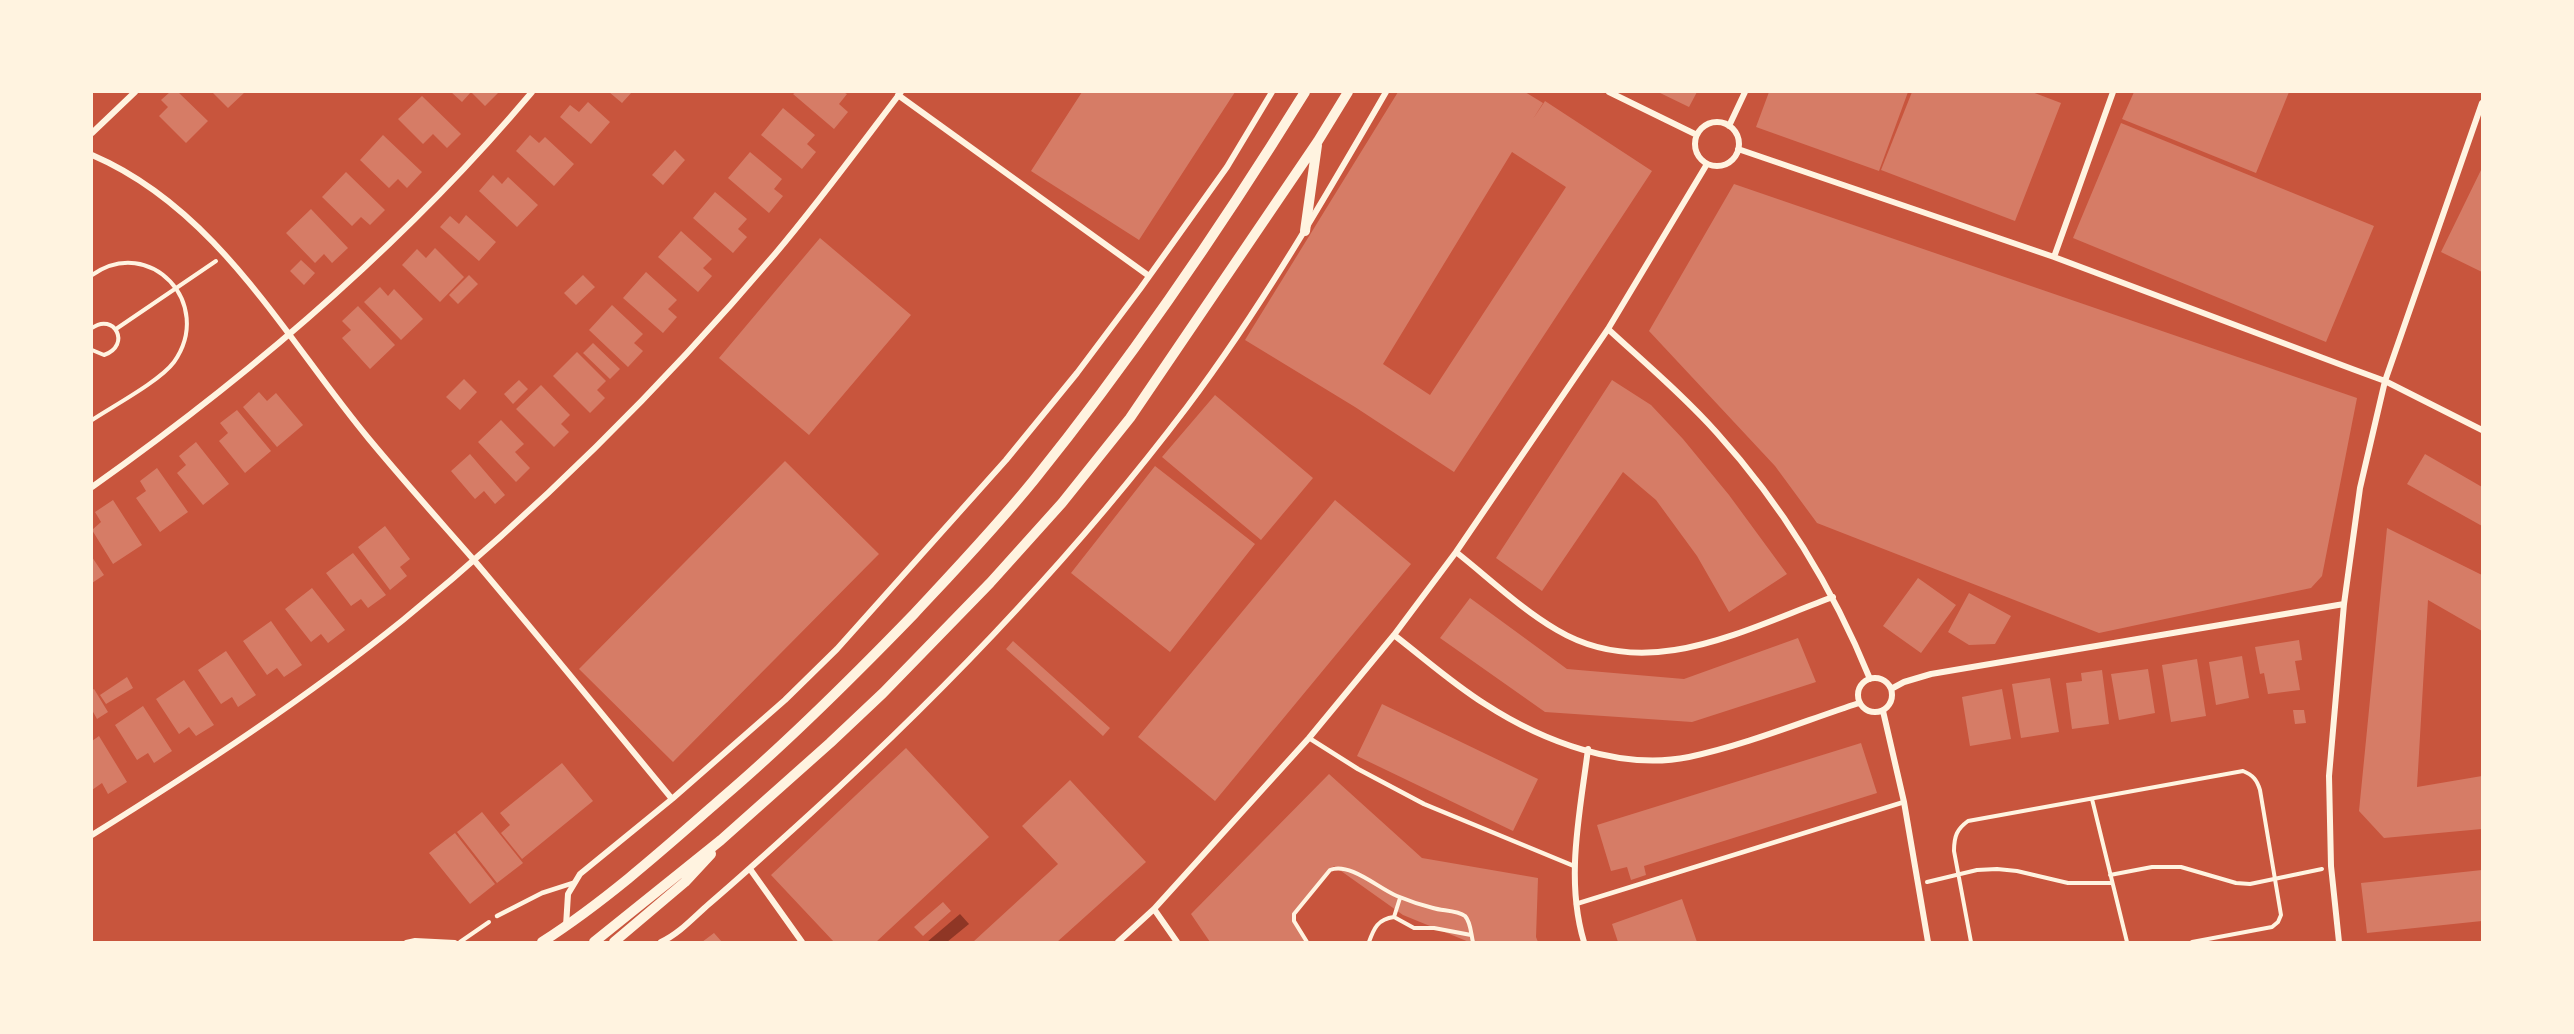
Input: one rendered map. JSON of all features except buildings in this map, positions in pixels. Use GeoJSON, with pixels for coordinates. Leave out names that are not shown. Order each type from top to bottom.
{"type":"FeatureCollection","features":[{"type":"Feature","properties":{"kind":"street"},"geometry":{"type":"LineString","coordinates":[[92,133],[135,92]]}},
{"type":"Feature","properties":{"kind":"street"},"geometry":{"type":"LineString","coordinates":[[92,487],[218,393],[291,333],[407,227],[461,172],[532,92]]}},
{"type":"Feature","properties":{"kind":"street"},"geometry":{"type":"LineString","coordinates":[[566,927],[568,894],[580,874],[672,799],[785,700],[837,649],[1006,460],[1077,373],[1149,276],[1227,167],[1272,92]]}},
{"type":"Feature","properties":{"kind":"street"},"geometry":{"type":"LineString","coordinates":[[542,942],[566,927],[753,772],[857,673],[962,563],[1033,482],[1158,315],[1246,186],[1305,92]]}},
{"type":"Feature","properties":{"kind":"street"},"geometry":{"type":"LineString","coordinates":[[594,942],[721,840],[883,693],[990,583],[1062,502],[1130,418],[1318,141],[1348,92]]}},
{"type":"Feature","properties":{"kind":"street"},"geometry":{"type":"LineString","coordinates":[[661,942],[684,926],[750,869],[895,736],[1032,593],[1187,407],[1240,332],[1305,231],[1386,92]]}},
{"type":"Feature","properties":{"kind":"street"},"geometry":{"type":"LineString","coordinates":[[1609,92],[1697,135]]}},
{"type":"Feature","properties":{"kind":"street"},"geometry":{"type":"LineString","coordinates":[[1729,126],[1745,92]]}},
{"type":"Feature","properties":{"kind":"street"},"geometry":{"type":"LineString","coordinates":[[2054,257],[2114,92]]}},
{"type":"Feature","properties":{"kind":"street"},"geometry":{"type":"LineString","coordinates":[[92,835],[202,764],[321,681],[401,621],[474,561],[608,436],[707,333],[844,169],[899,93],[1149,276]]}},
{"type":"Feature","properties":{"kind":"street"},"geometry":{"type":"LineString","coordinates":[[2339,942],[2331,866],[2329,776],[2344,604],[2360,488],[2385,381],[2482,103]]}},
{"type":"Feature","properties":{"kind":"street"},"geometry":{"type":"LineString","coordinates":[[1722,123],[1729,126],[1737,136],[1738,149],[1731,160],[1726,164],[1713,166],[1701,160],[1695,148],[1697,135],[1707,124],[1722,123]]}},
{"type":"Feature","properties":{"kind":"street"},"geometry":{"type":"LineString","coordinates":[[1305,231],[1318,141]]}},
{"type":"Feature","properties":{"kind":"street"},"geometry":{"type":"LineString","coordinates":[[1738,149],[2054,257],[2385,381],[2482,430]]}},
{"type":"Feature","properties":{"kind":"street"},"geometry":{"type":"LineString","coordinates":[[92,155],[118,166],[158,190],[193,220],[291,333],[357,424],[672,799]]}},
{"type":"Feature","properties":{"kind":"street"},"geometry":{"type":"LineString","coordinates":[[1118,942],[1154,909],[1309,738],[1394,635],[1456,552],[1608,329],[1707,164]]}},
{"type":"Feature","properties":{"kind":"street"},"geometry":{"type":"LineString","coordinates":[[1608,329],[1681,396],[1749,470],[1791,527],[1833,597],[1870,679]]}},
{"type":"Feature","properties":{"kind":"street"},"geometry":{"type":"LineString","coordinates":[[1456,552],[1557,630],[1586,644],[1616,652],[1647,655],[1679,651],[1833,597]]}},
{"type":"Feature","properties":{"kind":"street"},"geometry":{"type":"LineString","coordinates":[[1891,689],[1904,682],[1931,674],[2344,604]]}},
{"type":"Feature","properties":{"kind":"street"},"geometry":{"type":"LineString","coordinates":[[1394,635],[1492,709],[1552,738],[1620,758],[1654,760],[1688,757],[1859,703]]}},
{"type":"Feature","properties":{"kind":"street"},"geometry":{"type":"LineString","coordinates":[[1879,678],[1891,689],[1892,698],[1889,705],[1882,711],[1869,712],[1859,703],[1859,688],[1870,679],[1879,678]]}},
{"type":"Feature","properties":{"kind":"street"},"geometry":{"type":"LineString","coordinates":[[1882,711],[1904,802],[1928,942]]}},
{"type":"Feature","properties":{"kind":"street"},"geometry":{"type":"LineString","coordinates":[[1584,942],[1576,904],[1574,866],[1588,749]]}},
{"type":"Feature","properties":{"kind":"street"},"geometry":{"type":"LineString","coordinates":[[614,942],[699,869],[721,840]]}},
{"type":"Feature","properties":{"kind":"street"},"geometry":{"type":"LineString","coordinates":[[750,869],[802,942]]}},
{"type":"Feature","properties":{"kind":"street"},"geometry":{"type":"LineString","coordinates":[[1154,909],[1177,942]]}},
{"type":"Feature","properties":{"kind":"lane"},"geometry":{"type":"LineString","coordinates":[[1309,738],[1358,769],[1424,804],[1574,866]]}},
{"type":"Feature","properties":{"kind":"lane"},"geometry":{"type":"LineString","coordinates":[[1576,904],[1904,802]]}},
{"type":"Feature","properties":{"kind":"lane"},"geometry":{"type":"LineString","coordinates":[[497,916],[542,892],[573,884]]}},
{"type":"Feature","properties":{"kind":"path"},"geometry":{"type":"LineString","coordinates":[[116,329],[224,255]]}},
{"type":"Feature","properties":{"kind":"path"},"geometry":{"type":"LineString","coordinates":[[92,274],[100,268],[121,262],[142,264],[162,273],[177,288],[186,306],[188,326],[183,346],[173,364],[92,420]]}},
{"type":"Feature","properties":{"kind":"path"},"geometry":{"type":"LineString","coordinates":[[92,328],[101,323],[109,324],[116,329],[119,337],[118,346],[112,352],[104,355],[92,350]]}},
{"type":"Feature","properties":{"kind":"path"},"geometry":{"type":"LineString","coordinates":[[1971,942],[1957,874],[1954,839],[1959,828],[1968,820],[2243,771],[2258,782],[2281,915],[2272,927],[2192,942]]}},
{"type":"Feature","properties":{"kind":"path"},"geometry":{"type":"LineString","coordinates":[[2092,799],[2127,942]]}},
{"type":"Feature","properties":{"kind":"path"},"geometry":{"type":"LineString","coordinates":[[2110,875],[2167,866],[2196,870],[2236,883],[2250,884],[2331,866]]}},
{"type":"Feature","properties":{"kind":"path"},"geometry":{"type":"LineString","coordinates":[[1307,942],[1294,921],[1294,914],[1330,870],[1338,867],[1347,868],[1400,898],[1461,914],[1467,920],[1473,942]]}},
{"type":"Feature","properties":{"kind":"path"},"geometry":{"type":"LineString","coordinates":[[1918,884],[1957,874],[1997,869],[2017,871],[2068,883],[2112,883]]}},
{"type":"Feature","properties":{"kind":"path"},"geometry":{"type":"LineString","coordinates":[[1394,917],[1400,898]]}},
{"type":"Feature","properties":{"kind":"path"},"geometry":{"type":"LineString","coordinates":[[460,942],[497,916]]}},
{"type":"Feature","properties":{"kind":"path"},"geometry":{"type":"LineString","coordinates":[[1369,942],[1376,926],[1381,921],[1394,917],[1414,928],[1434,928],[1471,935]]}},
{"type":"Feature","properties":{"kind":"path"},"geometry":{"type":"LineString","coordinates":[[406,942],[415,940],[455,942]]}},
{"type":"Feature","properties":{"kind":"shaded area"},"geometry":{"type":"Polygon","coordinates":[[[960,914],[969,924],[947,942],[927,942],[960,914]]]}}]}
